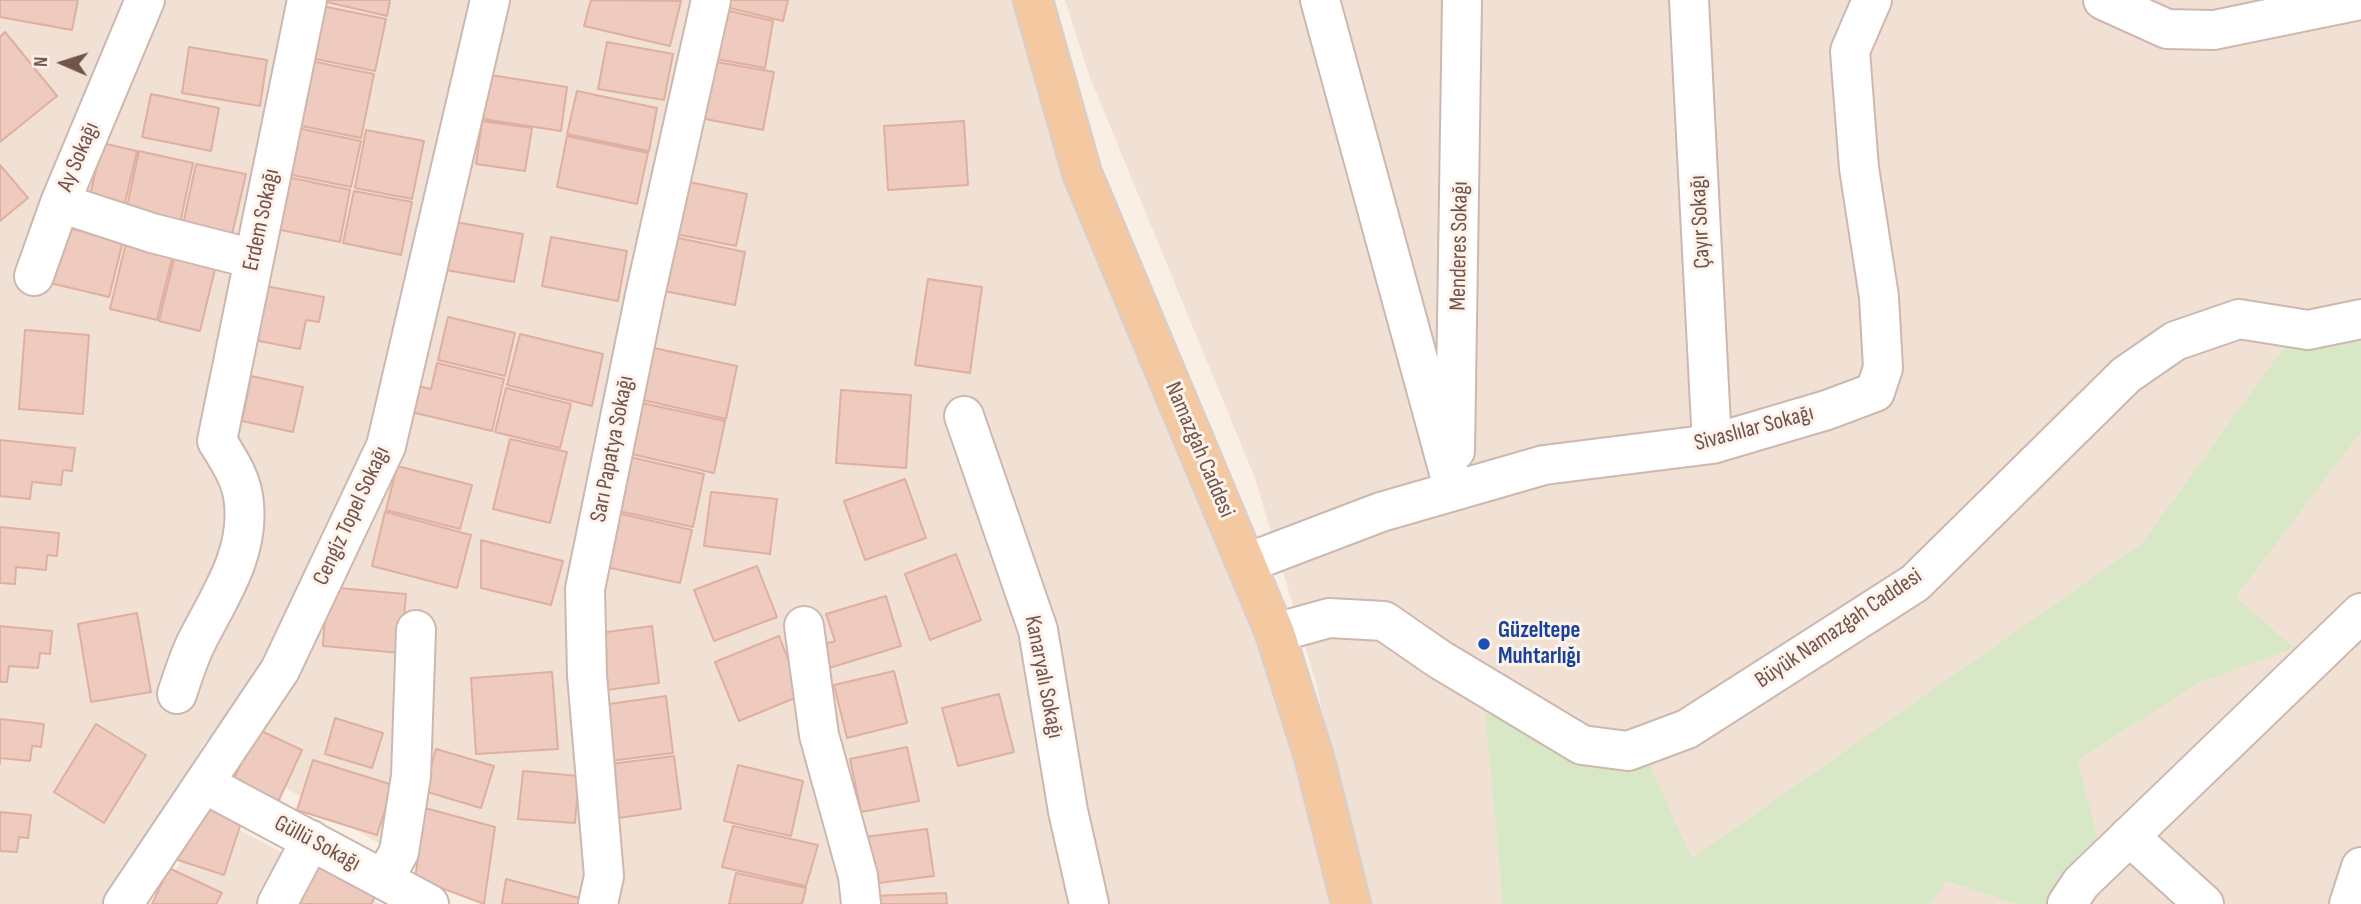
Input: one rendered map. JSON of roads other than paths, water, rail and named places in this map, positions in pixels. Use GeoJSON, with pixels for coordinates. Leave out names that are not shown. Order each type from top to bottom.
{"type":"FeatureCollection","features":[{"type":"Feature","properties":{"kind":"main road","name":"Namazgah Caddesi"},"geometry":{"type":"LineString","coordinates":[[1033,0],[1082,173],[1275,633],[1314,757],[1351,904]]}},
{"type":"Feature","properties":{"kind":"street","name":"Ay Sokağı"},"geometry":{"type":"LineString","coordinates":[[34,276],[60,203],[145,0]]}},
{"type":"Feature","properties":{"kind":"street","name":"Erdem Sokağı"},"geometry":{"type":"LineString","coordinates":[[177,694],[197,642],[232,577],[243,537],[244,503],[235,470],[217,441],[307,0]]}},
{"type":"Feature","properties":{"kind":"street","name":"Cengiz Topel Sokağı"},"geometry":{"type":"LineString","coordinates":[[124,904],[280,670],[386,446],[490,0]]}},
{"type":"Feature","properties":{"kind":"street","name":"Sarı Papatya Sokağı"},"geometry":{"type":"LineString","coordinates":[[598,904],[604,876],[587,675],[585,589],[642,308],[711,0]]}},
{"type":"Feature","properties":{"kind":"street"},"geometry":{"type":"LineString","coordinates":[[1320,0],[1454,491]]}},
{"type":"Feature","properties":{"kind":"street","name":"Menderes Sokağı"},"geometry":{"type":"LineString","coordinates":[[1454,491],[1460,305],[1462,0]]}},
{"type":"Feature","properties":{"kind":"street","name":"Çayır Sokağı"},"geometry":{"type":"LineString","coordinates":[[1689,0],[1712,444]]}},
{"type":"Feature","properties":{"kind":"street","name":"Sivaslılar Sokağı"},"geometry":{"type":"LineString","coordinates":[[1247,563],[1381,512],[1544,465],[1712,444],[1827,410],[1875,391],[1883,368],[1880,309],[1859,168],[1850,51],[1872,0]]}},
{"type":"Feature","properties":{"kind":"street"},"geometry":{"type":"LineString","coordinates":[[2102,0],[2167,29],[2214,30],[2360,0]]}},
{"type":"Feature","properties":{"kind":"street"},"geometry":{"type":"LineString","coordinates":[[60,203],[152,233],[254,259]]}},
{"type":"Feature","properties":{"kind":"street","name":"Büyük Namazgah Caddesi"},"geometry":{"type":"LineString","coordinates":[[1275,633],[1329,618],[1384,621],[1439,659],[1582,745],[1628,751],[1687,729],[1914,583],[2126,375],[2175,341],[2239,318],[2308,330],[2361,320]]}},
{"type":"Feature","properties":{"kind":"street","name":"Kanaryalı Sokağı"},"geometry":{"type":"LineString","coordinates":[[964,416],[1038,630],[1068,811],[1089,904]]}},
{"type":"Feature","properties":{"kind":"street"},"geometry":{"type":"LineString","coordinates":[[2067,904],[2081,883],[2361,613]]}},
{"type":"Feature","properties":{"kind":"street"},"geometry":{"type":"LineString","coordinates":[[804,626],[819,734],[858,876],[861,904]]}},
{"type":"Feature","properties":{"kind":"street"},"geometry":{"type":"LineString","coordinates":[[384,879],[399,852],[411,776],[416,630]]}},
{"type":"Feature","properties":{"kind":"street","name":"Güllü Sokağı"},"geometry":{"type":"LineString","coordinates":[[205,784],[429,904]]}},
{"type":"Feature","properties":{"kind":"street"},"geometry":{"type":"LineString","coordinates":[[2129,836],[2204,904]]}},
{"type":"Feature","properties":{"kind":"street"},"geometry":{"type":"LineString","coordinates":[[277,904],[311,840]]}},
{"type":"Feature","properties":{"kind":"street"},"geometry":{"type":"LineString","coordinates":[[2349,904],[2361,867]]}},
{"type":"Feature","properties":{"kind":"place","name":"Güzeltepe Muhtarlığı"},"geometry":{"type":"Point","coordinates":[1484,644]}}]}
